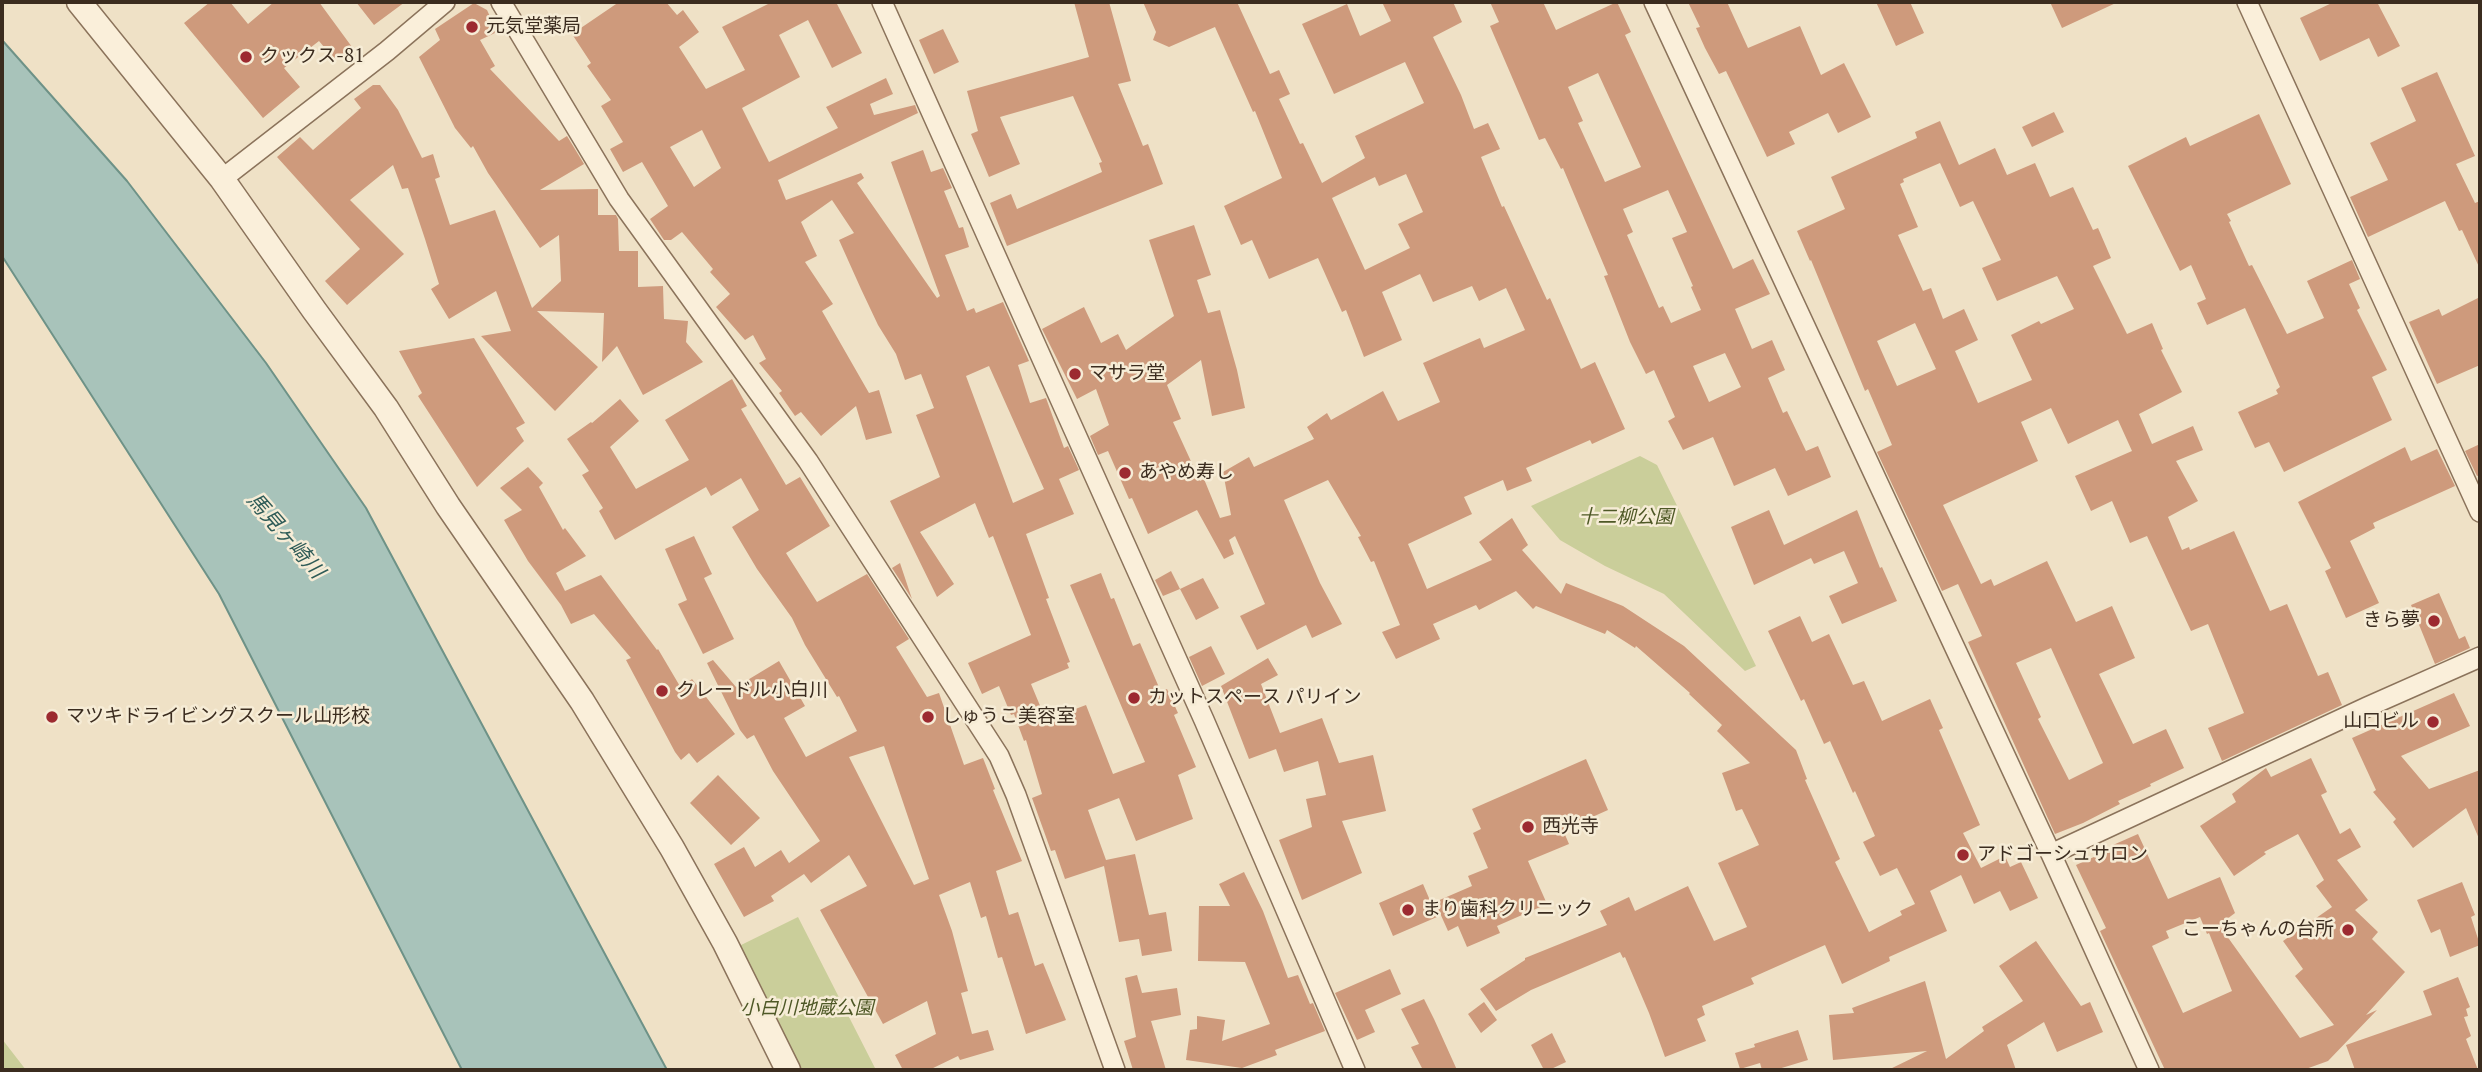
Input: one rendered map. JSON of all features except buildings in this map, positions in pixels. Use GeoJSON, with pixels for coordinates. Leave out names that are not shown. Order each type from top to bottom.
{"type":"FeatureCollection","features":[{"type":"Feature","properties":{"kind":"street"},"geometry":{"type":"LineString","coordinates":[[79,2],[222,178],[386,408],[448,506],[582,701],[672,848],[725,943],[788,1070]]}},
{"type":"Feature","properties":{"kind":"street"},"geometry":{"type":"LineString","coordinates":[[222,178],[387,51],[444,2]]}},
{"type":"Feature","properties":{"kind":"street"},"geometry":{"type":"LineString","coordinates":[[501,2],[619,199],[808,461],[999,756],[1016,794],[1115,1070]]}},
{"type":"Feature","properties":{"kind":"street"},"geometry":{"type":"LineString","coordinates":[[882,2],[1204,720],[1355,1070]]}},
{"type":"Feature","properties":{"kind":"street"},"geometry":{"type":"LineString","coordinates":[[1654,2],[2149,1070]]}},
{"type":"Feature","properties":{"kind":"street"},"geometry":{"type":"LineString","coordinates":[[2247,2],[2480,512]]}},
{"type":"Feature","properties":{"kind":"street"},"geometry":{"type":"LineString","coordinates":[[2051,854],[2480,657]]}},
{"type":"Feature","properties":{"kind":"green space","name":"十二柳公園"},"geometry":{"type":"Polygon","coordinates":[[[1640,456],[1657,465],[1756,666],[1745,671],[1664,594],[1605,566],[1560,540],[1531,506],[1640,456]]]}},
{"type":"Feature","properties":{"kind":"green space","name":"小白川地蔵公園"},"geometry":{"type":"Polygon","coordinates":[[[798,917],[876,1070],[800,1070],[737,947],[798,917]]]}},
{"type":"Feature","properties":{"kind":"green space"},"geometry":{"type":"Polygon","coordinates":[[[2,1039],[26,1070],[2,1070],[2,1039]]]}},
{"type":"Feature","properties":{"kind":"water","name":"馬見ヶ崎川"},"geometry":{"type":"Polygon","coordinates":[[[2,40],[127,181],[266,363],[366,508],[667,1070],[462,1070],[219,594],[2,256],[2,40]]]}},
{"type":"Feature","properties":{"kind":"place","name":"元気堂薬局"},"geometry":{"type":"Point","coordinates":[472,27]}},
{"type":"Feature","properties":{"kind":"place","name":"クックス-81"},"geometry":{"type":"Point","coordinates":[246,57]}},
{"type":"Feature","properties":{"kind":"place","name":"マサラ堂"},"geometry":{"type":"Point","coordinates":[1075,374]}},
{"type":"Feature","properties":{"kind":"place","name":"あやめ寿し"},"geometry":{"type":"Point","coordinates":[1125,473]}},
{"type":"Feature","properties":{"kind":"place","name":"きら夢"},"geometry":{"type":"Point","coordinates":[2434,621]}},
{"type":"Feature","properties":{"kind":"place","name":"クレードル小白川"},"geometry":{"type":"Point","coordinates":[662,691]}},
{"type":"Feature","properties":{"kind":"place","name":"カットスペース パリイン"},"geometry":{"type":"Point","coordinates":[1134,698]}},
{"type":"Feature","properties":{"kind":"place","name":"マツキドライビングスクール山形校"},"geometry":{"type":"Point","coordinates":[52,717]}},
{"type":"Feature","properties":{"kind":"place","name":"しゅうこ美容室"},"geometry":{"type":"Point","coordinates":[928,717]}},
{"type":"Feature","properties":{"kind":"place","name":"山口ビル"},"geometry":{"type":"Point","coordinates":[2433,722]}},
{"type":"Feature","properties":{"kind":"place","name":"西光寺"},"geometry":{"type":"Point","coordinates":[1528,827]}},
{"type":"Feature","properties":{"kind":"place","name":"アドゴーシュサロン"},"geometry":{"type":"Point","coordinates":[1963,855]}},
{"type":"Feature","properties":{"kind":"place","name":"まり歯科クリニック"},"geometry":{"type":"Point","coordinates":[1408,910]}},
{"type":"Feature","properties":{"kind":"place","name":"こーちゃんの台所"},"geometry":{"type":"Point","coordinates":[2348,930]}}]}
